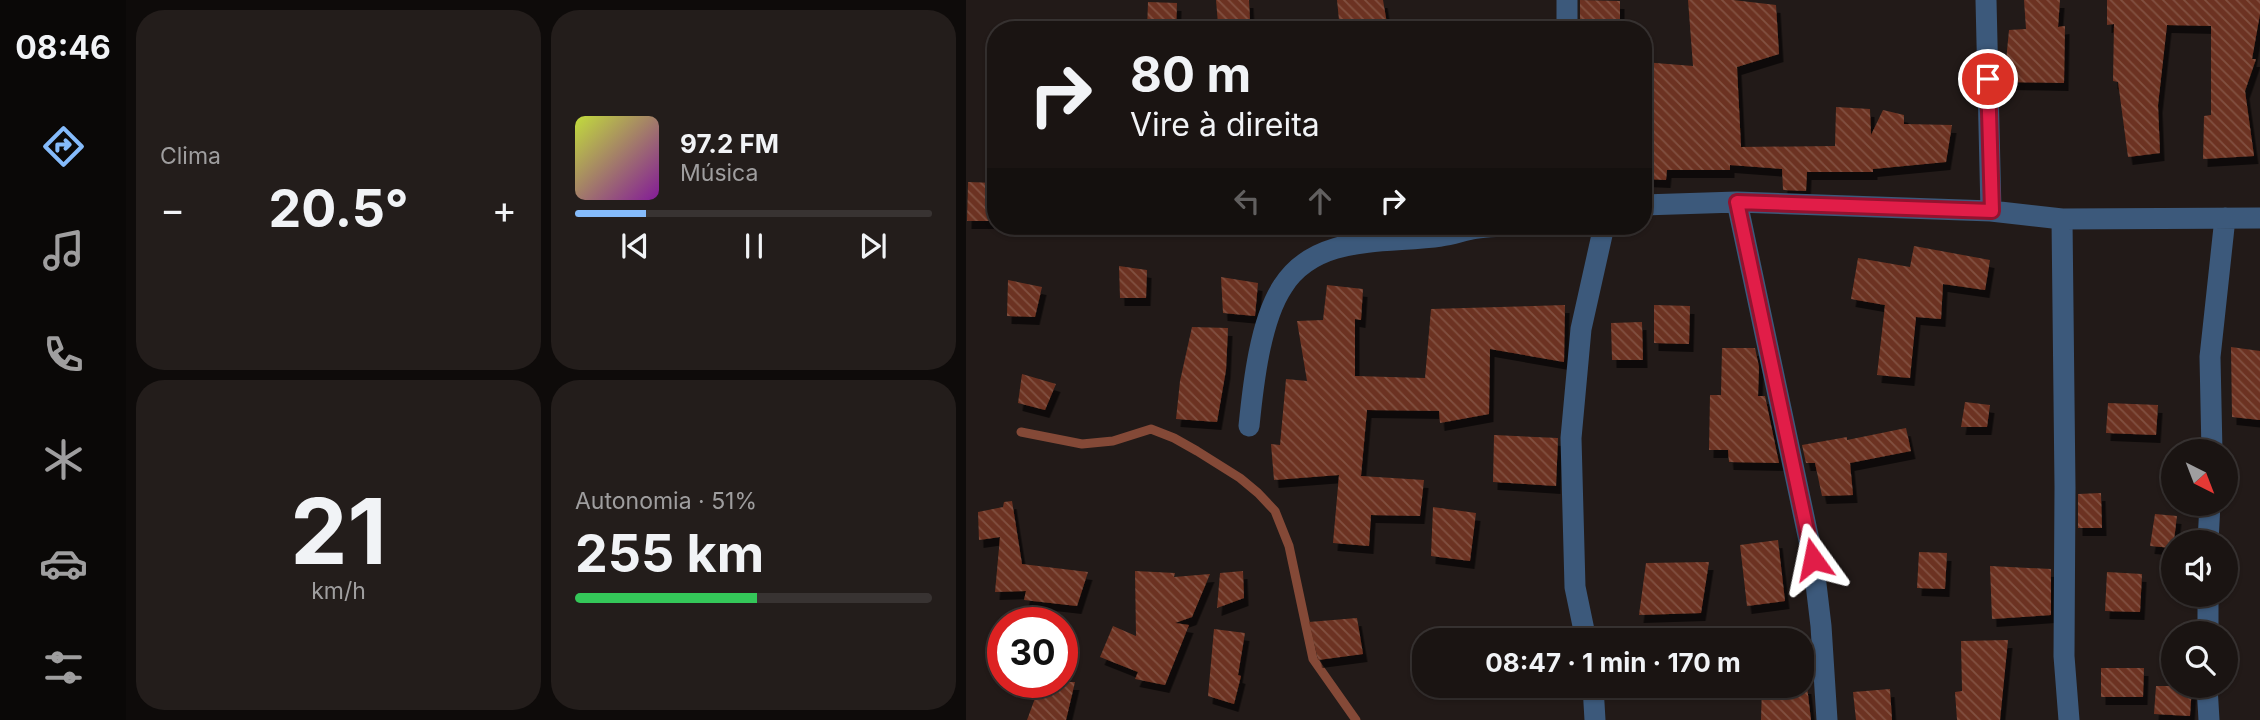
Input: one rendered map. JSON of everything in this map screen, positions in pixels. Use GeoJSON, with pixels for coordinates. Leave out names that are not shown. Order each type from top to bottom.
{"type":"FeatureCollection","features":[{"type":"Feature","properties":{"kind":"street"},"geometry":{"type":"LineString","coordinates":[[1567,0],[1567,21]]}},
{"type":"Feature","properties":{"kind":"street"},"geometry":{"type":"LineString","coordinates":[[1986,0],[1992,211]]}},
{"type":"Feature","properties":{"kind":"street"},"geometry":{"type":"LineString","coordinates":[[1737,202],[1813,559],[1821,626],[1827,720]]}},
{"type":"Feature","properties":{"kind":"street"},"geometry":{"type":"LineString","coordinates":[[1652,205],[1737,202],[1992,211],[2062,219],[2260,218]]}},
{"type":"Feature","properties":{"kind":"street"},"geometry":{"type":"LineString","coordinates":[[2212,439],[2210,357],[2225,218]]}},
{"type":"Feature","properties":{"kind":"street"},"geometry":{"type":"LineString","coordinates":[[2062,219],[2066,487],[2064,656],[2069,720]]}},
{"type":"Feature","properties":{"kind":"street"},"geometry":{"type":"LineString","coordinates":[[1249,426],[1255,366],[1270,316],[1282,286],[1300,267],[1317,255],[1338,247],[1390,238],[1447,235]]}},
{"type":"Feature","properties":{"kind":"street"},"geometry":{"type":"LineString","coordinates":[[1584,628],[1575,587],[1571,438],[1581,329],[1602,235]]}},
{"type":"Feature","properties":{"kind":"street"},"geometry":{"type":"LineString","coordinates":[[1594,698],[1595,720]]}},
{"type":"Feature","properties":{"kind":"street"},"geometry":{"type":"LineString","coordinates":[[2208,698],[2209,720]]}},
{"type":"Feature","properties":{"kind":"building"},"geometry":{"type":"Polygon","coordinates":[[[1216,0],[1249,0],[1250,21],[1218,21],[1216,0]]]}},
{"type":"Feature","properties":{"kind":"building"},"geometry":{"type":"Polygon","coordinates":[[[1337,0],[1383,0],[1386,21],[1339,21],[1337,0]]]}},
{"type":"Feature","properties":{"kind":"building"},"geometry":{"type":"Polygon","coordinates":[[[1580,0],[1620,1],[1620,21],[1580,21],[1580,0]]]}},
{"type":"Feature","properties":{"kind":"building"},"geometry":{"type":"Polygon","coordinates":[[[1688,0],[1733,0],[1776,5],[1779,54],[1737,67],[1741,147],[1835,146],[1836,107],[1870,109],[1871,135],[1883,110],[1904,115],[1904,124],[1952,125],[1946,162],[1873,169],[1873,172],[1807,172],[1806,191],[1783,190],[1782,169],[1730,165],[1730,170],[1667,170],[1666,180],[1652,179],[1652,63],[1693,66],[1688,0]]]}},
{"type":"Feature","properties":{"kind":"building"},"geometry":{"type":"Polygon","coordinates":[[[2024,0],[2060,0],[2058,27],[2065,26],[2064,83],[2004,82],[2009,30],[2026,29],[2024,0]]]}},
{"type":"Feature","properties":{"kind":"building"},"geometry":{"type":"Polygon","coordinates":[[[2107,0],[2260,0],[2252,59],[2256,59],[2245,91],[2254,156],[2203,159],[2204,116],[2211,115],[2211,26],[2167,25],[2158,105],[2160,153],[2128,157],[2118,82],[2113,81],[2114,24],[2107,25],[2107,0]]]}},
{"type":"Feature","properties":{"kind":"building"},"geometry":{"type":"Polygon","coordinates":[[[1148,2],[1177,3],[1176,21],[1147,21],[1148,2]]]}},
{"type":"Feature","properties":{"kind":"building"},"geometry":{"type":"Polygon","coordinates":[[[968,182],[987,183],[987,221],[967,221],[968,182]]]}},
{"type":"Feature","properties":{"kind":"building"},"geometry":{"type":"Polygon","coordinates":[[[1914,246],[1990,260],[1985,290],[1943,284],[1941,319],[1916,317],[1910,378],[1877,375],[1885,305],[1851,299],[1858,258],[1910,267],[1914,246]]]}},
{"type":"Feature","properties":{"kind":"building"},"geometry":{"type":"Polygon","coordinates":[[[1119,266],[1147,270],[1146,298],[1120,298],[1119,266]]]}},
{"type":"Feature","properties":{"kind":"building"},"geometry":{"type":"Polygon","coordinates":[[[1221,277],[1258,283],[1255,316],[1223,313],[1221,277]]]}},
{"type":"Feature","properties":{"kind":"building"},"geometry":{"type":"Polygon","coordinates":[[[1008,280],[1042,287],[1035,317],[1007,316],[1008,280]]]}},
{"type":"Feature","properties":{"kind":"building"},"geometry":{"type":"Polygon","coordinates":[[[1327,285],[1363,289],[1361,320],[1355,319],[1355,376],[1425,378],[1431,309],[1565,305],[1564,362],[1490,349],[1489,414],[1440,423],[1439,411],[1367,410],[1361,476],[1424,480],[1420,516],[1371,515],[1369,546],[1333,543],[1339,475],[1274,480],[1271,444],[1280,445],[1286,379],[1307,381],[1297,321],[1323,320],[1327,285]]]}},
{"type":"Feature","properties":{"kind":"building"},"geometry":{"type":"Polygon","coordinates":[[[1654,305],[1690,306],[1689,344],[1654,343],[1654,305]]]}},
{"type":"Feature","properties":{"kind":"building"},"geometry":{"type":"Polygon","coordinates":[[[1642,322],[1643,360],[1612,360],[1611,323],[1642,322]]]}},
{"type":"Feature","properties":{"kind":"building"},"geometry":{"type":"Polygon","coordinates":[[[1192,327],[1228,328],[1226,370],[1217,422],[1176,419],[1180,381],[1192,327]]]}},
{"type":"Feature","properties":{"kind":"building"},"geometry":{"type":"Polygon","coordinates":[[[2231,347],[2260,351],[2260,420],[2232,417],[2231,347]]]}},
{"type":"Feature","properties":{"kind":"building"},"geometry":{"type":"Polygon","coordinates":[[[1722,348],[1755,348],[1759,367],[1758,396],[1765,396],[1779,463],[1729,462],[1728,450],[1709,450],[1710,395],[1721,395],[1722,348]]]}},
{"type":"Feature","properties":{"kind":"building"},"geometry":{"type":"Polygon","coordinates":[[[1022,374],[1056,384],[1045,410],[1018,403],[1022,374]]]}},
{"type":"Feature","properties":{"kind":"building"},"geometry":{"type":"Polygon","coordinates":[[[1965,402],[1990,405],[1987,427],[1961,427],[1965,402]]]}},
{"type":"Feature","properties":{"kind":"building"},"geometry":{"type":"Polygon","coordinates":[[[2108,403],[2158,405],[2156,435],[2106,433],[2108,403]]]}},
{"type":"Feature","properties":{"kind":"building"},"geometry":{"type":"Polygon","coordinates":[[[1906,428],[1911,451],[1850,463],[1853,495],[1822,496],[1815,463],[1806,463],[1802,445],[1847,437],[1847,440],[1906,428]]]}},
{"type":"Feature","properties":{"kind":"building"},"geometry":{"type":"Polygon","coordinates":[[[1494,435],[1558,438],[1556,486],[1493,482],[1494,435]]]}},
{"type":"Feature","properties":{"kind":"building"},"geometry":{"type":"Polygon","coordinates":[[[2101,493],[2102,528],[2078,528],[2078,494],[2101,493]]]}},
{"type":"Feature","properties":{"kind":"building"},"geometry":{"type":"Polygon","coordinates":[[[1012,501],[1022,564],[1088,572],[1077,606],[1024,600],[1026,591],[995,592],[1000,537],[979,540],[978,512],[1003,507],[1004,502],[1012,501]]]}},
{"type":"Feature","properties":{"kind":"building"},"geometry":{"type":"Polygon","coordinates":[[[1433,507],[1476,513],[1470,561],[1431,556],[1433,507]]]}},
{"type":"Feature","properties":{"kind":"building"},"geometry":{"type":"Polygon","coordinates":[[[2155,514],[2177,516],[2175,530],[2161,530],[2161,547],[2150,546],[2155,514]]]}},
{"type":"Feature","properties":{"kind":"building"},"geometry":{"type":"Polygon","coordinates":[[[1778,540],[1785,601],[1747,606],[1740,545],[1778,540]]]}},
{"type":"Feature","properties":{"kind":"building"},"geometry":{"type":"Polygon","coordinates":[[[1919,552],[1947,553],[1945,589],[1917,588],[1919,552]]]}},
{"type":"Feature","properties":{"kind":"building"},"geometry":{"type":"Polygon","coordinates":[[[1709,562],[1701,613],[1639,615],[1646,563],[1709,562]]]}},
{"type":"Feature","properties":{"kind":"building"},"geometry":{"type":"Polygon","coordinates":[[[1990,566],[2051,569],[2051,615],[1992,619],[1990,566]]]}},
{"type":"Feature","properties":{"kind":"building"},"geometry":{"type":"Polygon","coordinates":[[[1135,571],[1175,573],[1174,577],[1210,574],[1192,617],[1175,623],[1189,625],[1165,685],[1135,679],[1138,672],[1100,657],[1113,626],[1136,636],[1135,571]]]}},
{"type":"Feature","properties":{"kind":"building"},"geometry":{"type":"Polygon","coordinates":[[[1243,571],[1244,598],[1217,608],[1220,573],[1243,571]]]}},
{"type":"Feature","properties":{"kind":"building"},"geometry":{"type":"Polygon","coordinates":[[[2107,572],[2142,574],[2140,612],[2105,611],[2107,572]]]}},
{"type":"Feature","properties":{"kind":"building"},"geometry":{"type":"Polygon","coordinates":[[[1357,618],[1363,654],[1318,660],[1309,622],[1357,618]]]}},
{"type":"Feature","properties":{"kind":"building"},"geometry":{"type":"Polygon","coordinates":[[[1214,629],[1245,633],[1238,675],[1241,676],[1234,704],[1208,696],[1214,629]]]}},
{"type":"Feature","properties":{"kind":"building"},"geometry":{"type":"Polygon","coordinates":[[[2008,640],[2000,720],[1957,720],[1955,692],[1962,691],[1961,641],[2008,640]]]}},
{"type":"Feature","properties":{"kind":"building"},"geometry":{"type":"Polygon","coordinates":[[[2101,668],[2144,668],[2143,697],[2101,697],[2101,668]]]}},
{"type":"Feature","properties":{"kind":"building"},"geometry":{"type":"Polygon","coordinates":[[[2156,686],[2161,686],[2161,698],[2191,698],[2190,716],[2154,714],[2156,686]]]}},
{"type":"Feature","properties":{"kind":"building"},"geometry":{"type":"Polygon","coordinates":[[[1890,689],[1892,720],[1856,720],[1853,692],[1890,689]]]}},
{"type":"Feature","properties":{"kind":"building"},"geometry":{"type":"Polygon","coordinates":[[[1035,698],[1071,698],[1066,720],[1027,720],[1035,698]]]}},
{"type":"Feature","properties":{"kind":"building"},"geometry":{"type":"Polygon","coordinates":[[[1762,698],[1808,698],[1811,720],[1761,720],[1762,698]]]}},
{"type":"Feature","properties":{"kind":"waterway"},"geometry":{"type":"LineString","coordinates":[[1021,432],[1082,444],[1113,441],[1151,429],[1197,451],[1240,478],[1258,493],[1275,511],[1289,546],[1313,659],[1356,720]]}},
{"type":"Feature","properties":{"kind":"route"},"geometry":{"type":"LineString","coordinates":[[1813,559],[1737,202],[1992,211],[1988,79]]}}]}
